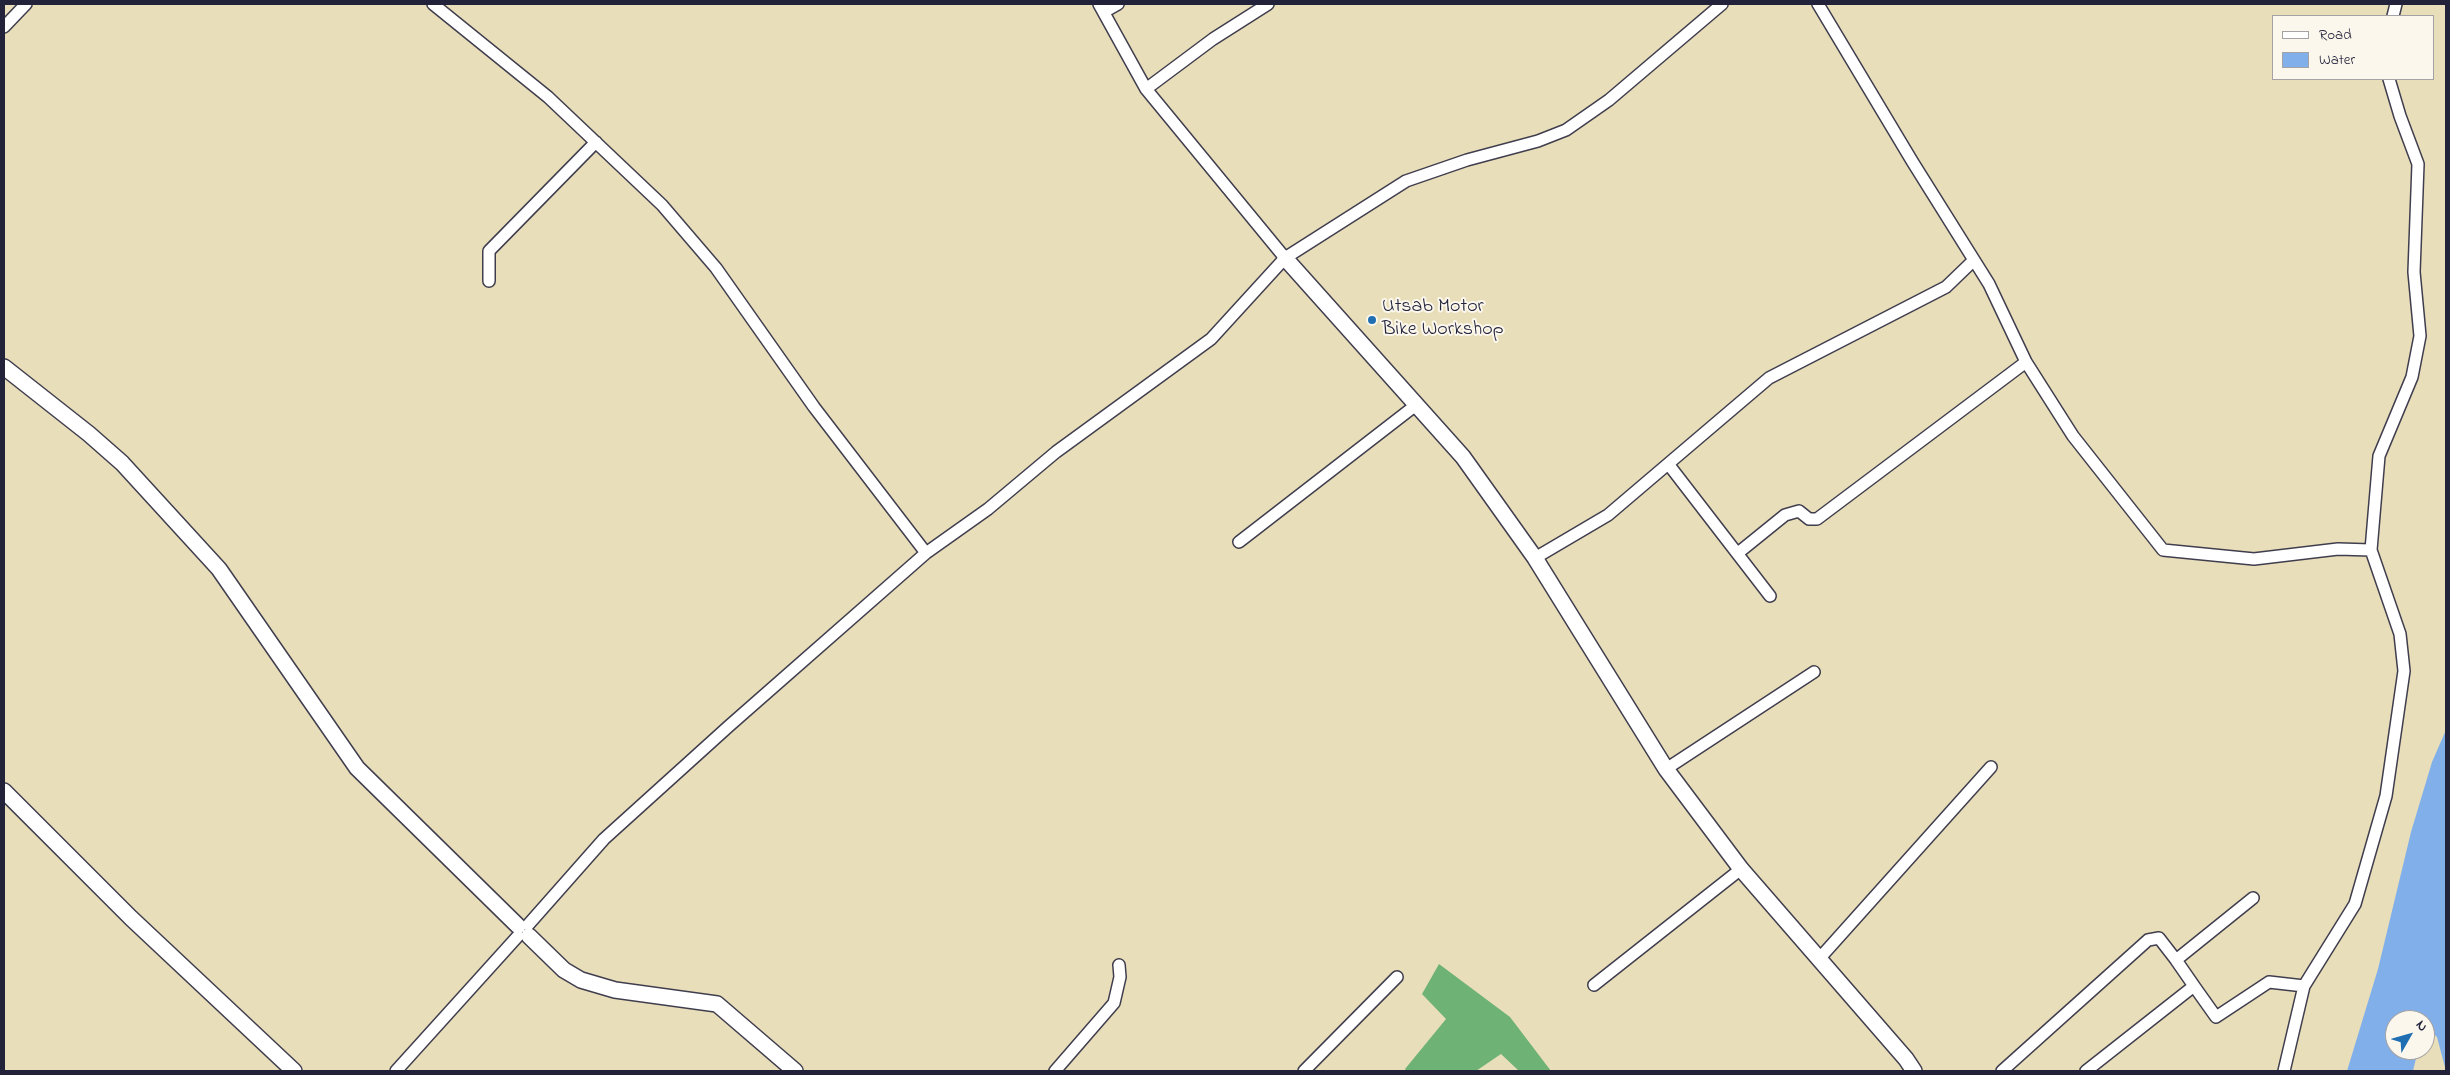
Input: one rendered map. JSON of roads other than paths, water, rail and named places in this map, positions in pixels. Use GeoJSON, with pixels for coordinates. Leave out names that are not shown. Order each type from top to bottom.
{"type":"FeatureCollection","features":[{"type":"Feature","properties":{"kind":"street"},"geometry":{"type":"LineString","coordinates":[[4,27],[26,4]]}},
{"type":"Feature","properties":{"kind":"street"},"geometry":{"type":"LineString","coordinates":[[433,4],[548,97],[662,206],[716,268],[814,408],[926,552]]}},
{"type":"Feature","properties":{"kind":"street"},"geometry":{"type":"LineString","coordinates":[[1118,4],[1102,8],[1146,89],[1285,258],[1463,457],[1535,558],[1666,769],[1741,869],[1914,1071]]}},
{"type":"Feature","properties":{"kind":"street"},"geometry":{"type":"LineString","coordinates":[[1146,89],[1213,39],[1268,4]]}},
{"type":"Feature","properties":{"kind":"street"},"geometry":{"type":"LineString","coordinates":[[396,1071],[604,839],[926,552],[988,509],[1056,452],[1211,339],[1285,258],[1406,181],[1467,160],[1538,141],[1566,130],[1609,100],[1722,4]]}},
{"type":"Feature","properties":{"kind":"street"},"geometry":{"type":"LineString","coordinates":[[1818,4],[1989,284],[2026,362],[2073,436],[2163,550],[2254,559],[2338,548],[2371,550]]}},
{"type":"Feature","properties":{"kind":"street"},"geometry":{"type":"LineString","coordinates":[[2284,1071],[2304,986],[2355,904],[2386,796],[2404,671],[2400,634],[2371,550],[2379,456],[2392,430],[2412,377],[2420,336],[2414,272],[2418,164],[2400,116],[2389,80]]}},
{"type":"Feature","properties":{"kind":"street"},"geometry":{"type":"LineString","coordinates":[[489,281],[489,251],[596,142]]}},
{"type":"Feature","properties":{"kind":"street"},"geometry":{"type":"LineString","coordinates":[[1535,558],[1608,515],[1769,378],[1946,287],[1974,260]]}},
{"type":"Feature","properties":{"kind":"street"},"geometry":{"type":"LineString","coordinates":[[1738,554],[1785,515],[1799,511],[1809,519],[1817,519],[2026,362]]}},
{"type":"Feature","properties":{"kind":"street"},"geometry":{"type":"LineString","coordinates":[[4,368],[89,434],[122,463],[219,569],[357,768],[564,970],[581,980],[615,990],[717,1004],[795,1071]]}},
{"type":"Feature","properties":{"kind":"street"},"geometry":{"type":"LineString","coordinates":[[1239,542],[1416,405]]}},
{"type":"Feature","properties":{"kind":"street"},"geometry":{"type":"LineString","coordinates":[[1669,465],[1770,596]]}},
{"type":"Feature","properties":{"kind":"street"},"geometry":{"type":"LineString","coordinates":[[1666,769],[1814,672]]}},
{"type":"Feature","properties":{"kind":"street"},"geometry":{"type":"LineString","coordinates":[[1819,959],[1991,767]]}},
{"type":"Feature","properties":{"kind":"street"},"geometry":{"type":"LineString","coordinates":[[6,799],[294,1071]]}},
{"type":"Feature","properties":{"kind":"street"},"geometry":{"type":"LineString","coordinates":[[1594,985],[1741,869]]}},
{"type":"Feature","properties":{"kind":"street"},"geometry":{"type":"LineString","coordinates":[[2176,960],[2253,898]]}},
{"type":"Feature","properties":{"kind":"street"},"geometry":{"type":"LineString","coordinates":[[2002,1071],[2148,940],[2159,938],[2216,1018],[2270,982],[2304,986]]}},
{"type":"Feature","properties":{"kind":"street"},"geometry":{"type":"LineString","coordinates":[[1055,1071],[1114,1003],[1120,977],[1119,965]]}},
{"type":"Feature","properties":{"kind":"street"},"geometry":{"type":"LineString","coordinates":[[1304,1071],[1397,977]]}},
{"type":"Feature","properties":{"kind":"street"},"geometry":{"type":"LineString","coordinates":[[2086,1071],[2194,986]]}},
{"type":"Feature","properties":{"kind":"water"},"geometry":{"type":"Polygon","coordinates":[[[2446,730],[2446,1071],[2435,1035],[2435,1010],[2385,1010],[2385,1060],[2416,1060],[2413,1071],[2347,1071],[2378,969],[2411,832],[2432,762],[2446,730]]]}},
{"type":"Feature","properties":{"kind":"place","name":"Utsab Motor Bike Workshop"},"geometry":{"type":"Point","coordinates":[1372,320]}}]}
